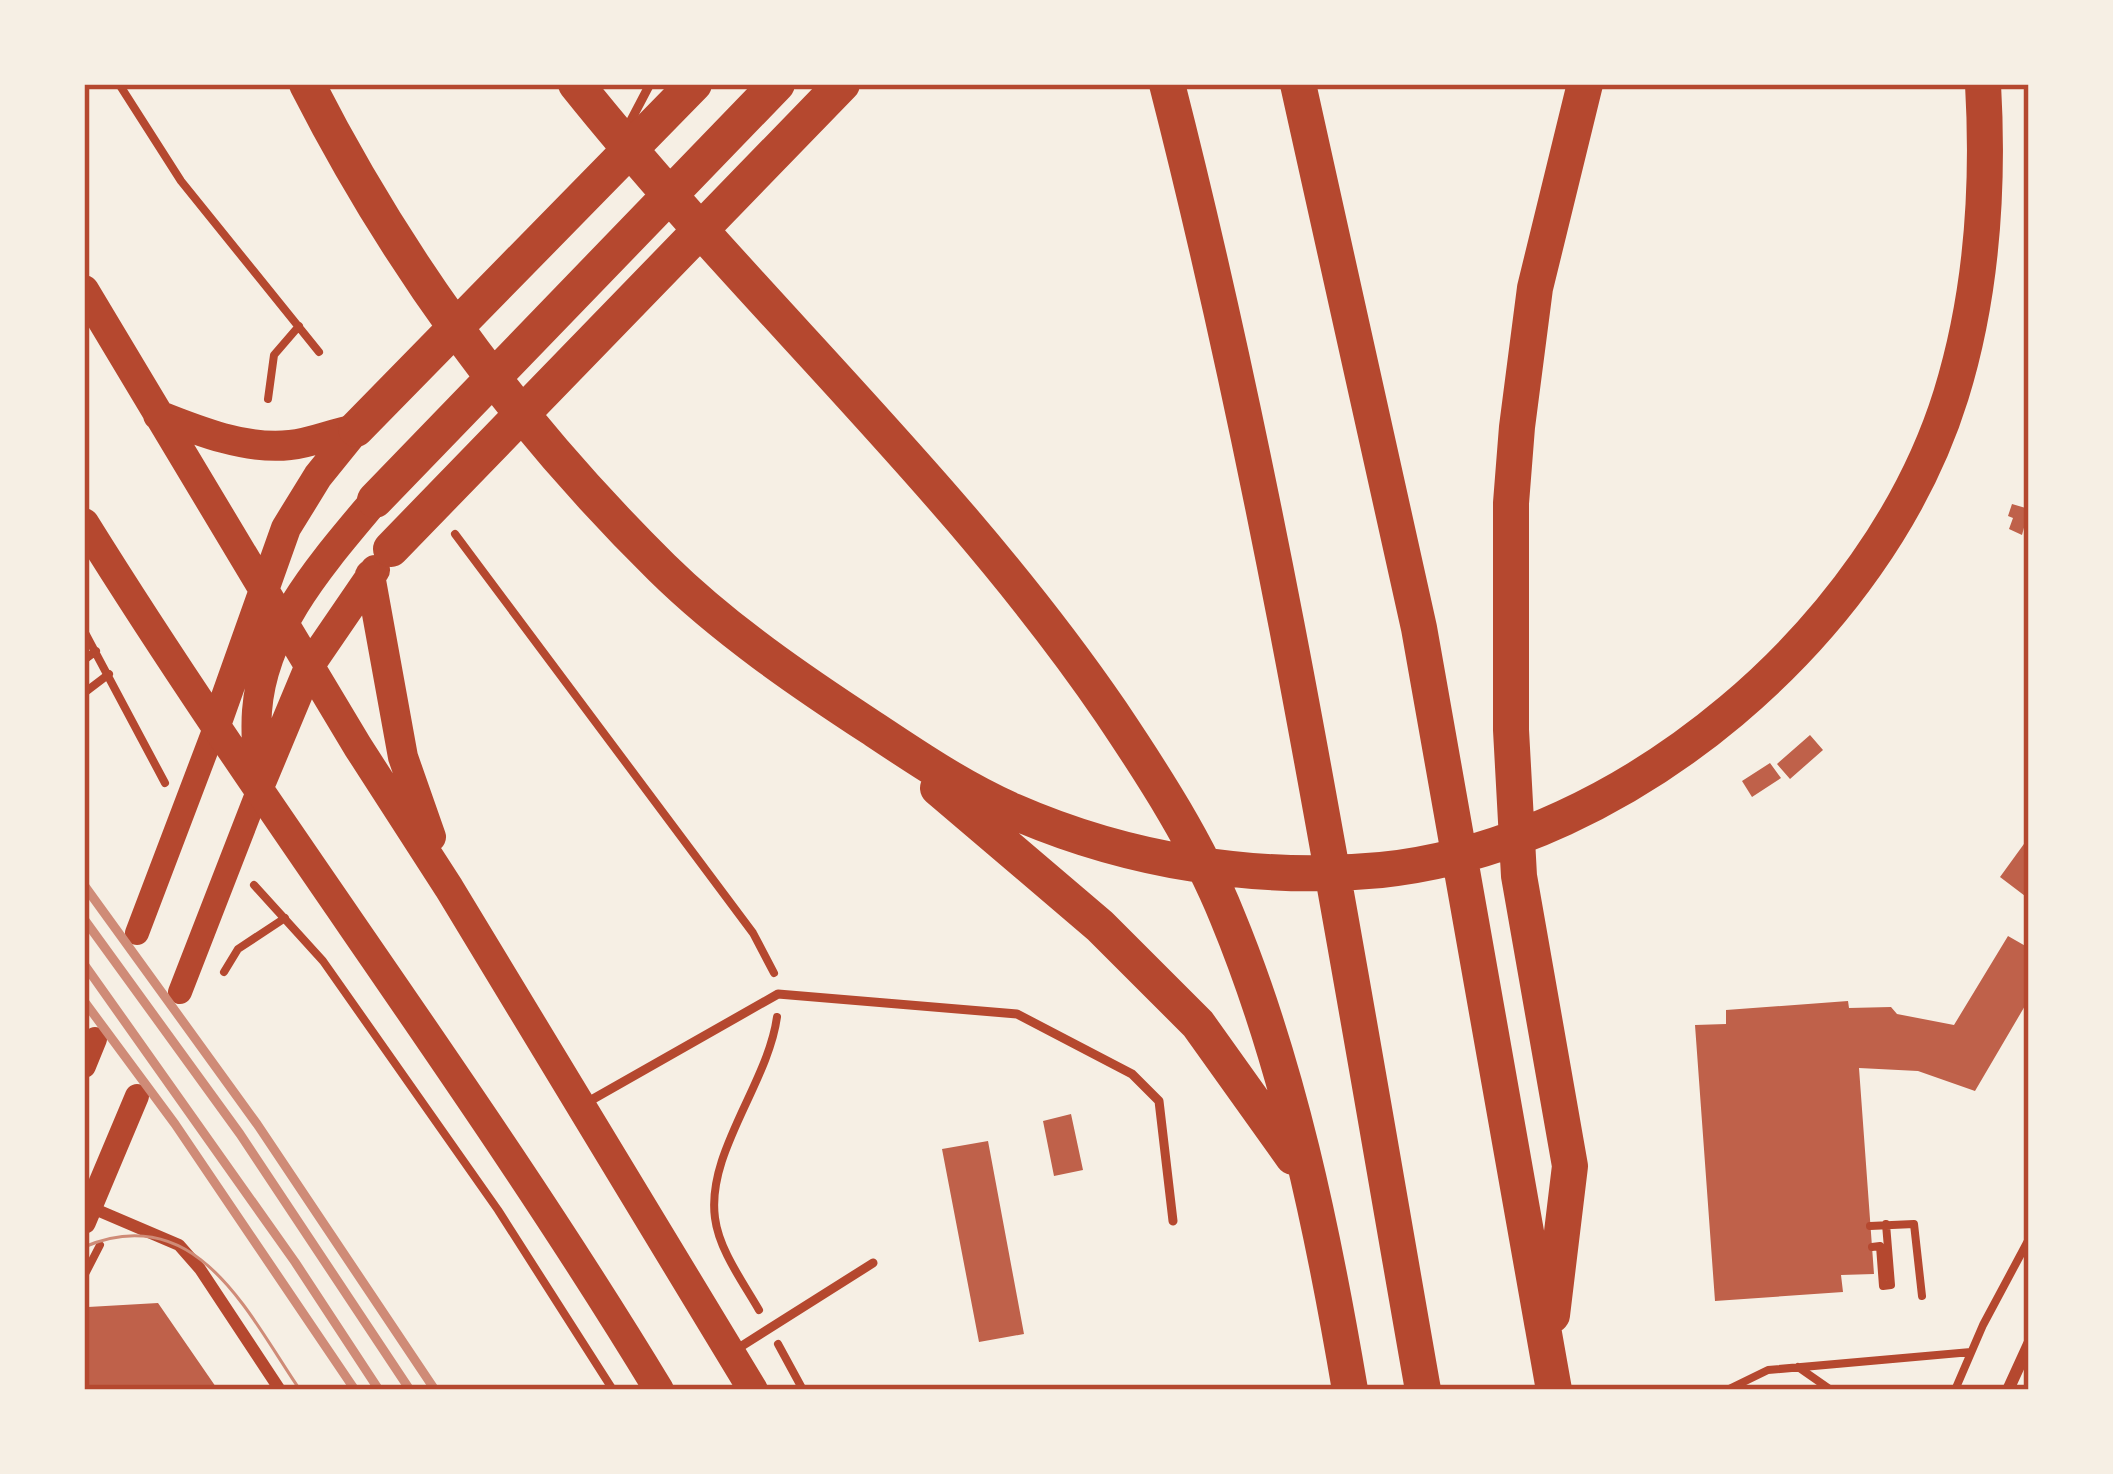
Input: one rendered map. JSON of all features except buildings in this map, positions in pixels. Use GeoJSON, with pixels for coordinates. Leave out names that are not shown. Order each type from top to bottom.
{"type":"FeatureCollection","features":[{"type":"Feature","properties":{"kind":"highway"},"geometry":{"type":"LineString","coordinates":[[307,84],[426,289],[555,453],[665,571],[737,631],[843,709],[1008,809],[1067,832],[1171,860],[1278,872],[1388,869],[1494,843],[1550,822],[1646,773],[1722,722],[1774,676],[1860,572],[1927,455],[1951,394],[1976,280],[1986,178],[1983,84]]}},
{"type":"Feature","properties":{"kind":"highway"},"geometry":{"type":"LineString","coordinates":[[575,84],[678,206],[1012,578],[1144,761],[1227,915],[1272,1048],[1306,1176],[1350,1390]]}},
{"type":"Feature","properties":{"kind":"highway"},"geometry":{"type":"LineString","coordinates":[[338,439],[694,84]]}},
{"type":"Feature","properties":{"kind":"highway"},"geometry":{"type":"LineString","coordinates":[[375,500],[777,84]]}},
{"type":"Feature","properties":{"kind":"highway"},"geometry":{"type":"LineString","coordinates":[[388,554],[842,84]]}},
{"type":"Feature","properties":{"kind":"highway"},"geometry":{"type":"LineString","coordinates":[[1167,84],[1229,346],[1293,655],[1423,1390]]}},
{"type":"Feature","properties":{"kind":"highway"},"geometry":{"type":"LineString","coordinates":[[1298,84],[1419,628],[1550,1372]]}},
{"type":"Feature","properties":{"kind":"highway"},"geometry":{"type":"LineString","coordinates":[[1550,1372],[1570,1166],[1519,876],[1511,730],[1511,503],[1535,288],[1585,84]]}},
{"type":"Feature","properties":{"kind":"highway"},"geometry":{"type":"LineString","coordinates":[[843,709],[1100,926],[1198,1024],[1306,1176]]}},
{"type":"Feature","properties":{"kind":"main road"},"geometry":{"type":"LineString","coordinates":[[84,290],[753,1390]]}},
{"type":"Feature","properties":{"kind":"main road"},"geometry":{"type":"LineString","coordinates":[[158,416],[194,430],[264,446],[338,439]]}},
{"type":"Feature","properties":{"kind":"main road"},"geometry":{"type":"LineString","coordinates":[[137,932],[286,528],[338,439]]}},
{"type":"Feature","properties":{"kind":"main road"},"geometry":{"type":"LineString","coordinates":[[260,786],[257,708],[261,682],[284,624],[325,560],[375,500]]}},
{"type":"Feature","properties":{"kind":"main road"},"geometry":{"type":"LineString","coordinates":[[84,523],[500,1141],[659,1390]]}},
{"type":"Feature","properties":{"kind":"main road"},"geometry":{"type":"LineString","coordinates":[[180,992],[310,665],[388,554]]}},
{"type":"Feature","properties":{"kind":"main road"},"geometry":{"type":"LineString","coordinates":[[388,554],[403,757],[449,888]]}},
{"type":"Feature","properties":{"kind":"main road"},"geometry":{"type":"LineString","coordinates":[[84,1066],[95,1039]]}},
{"type":"Feature","properties":{"kind":"main road"},"geometry":{"type":"LineString","coordinates":[[90,1199],[137,1096]]}},
{"type":"Feature","properties":{"kind":"street"},"geometry":{"type":"LineString","coordinates":[[90,1199],[179,1245],[280,1390]]}},
{"type":"Feature","properties":{"kind":"street"},"geometry":{"type":"LineString","coordinates":[[2008,1390],[2029,1344]]}},
{"type":"Feature","properties":{"kind":"lane"},"geometry":{"type":"LineString","coordinates":[[629,152],[628,126],[650,84]]}},
{"type":"Feature","properties":{"kind":"lane"},"geometry":{"type":"LineString","coordinates":[[581,1106],[778,994],[1017,1014],[1132,1074],[1159,1101],[1173,1221]]}},
{"type":"Feature","properties":{"kind":"lane"},"geometry":{"type":"LineString","coordinates":[[733,1352],[873,1263]]}},
{"type":"Feature","properties":{"kind":"path"},"geometry":{"type":"LineString","coordinates":[[119,84],[181,181],[320,352]]}},
{"type":"Feature","properties":{"kind":"path"},"geometry":{"type":"LineString","coordinates":[[268,399],[274,355],[299,326]]}},
{"type":"Feature","properties":{"kind":"path"},"geometry":{"type":"LineString","coordinates":[[448,526],[765,951],[778,994],[774,1041],[724,1158],[714,1201],[722,1242],[758,1308]]}},
{"type":"Feature","properties":{"kind":"path"},"geometry":{"type":"LineString","coordinates":[[84,631],[172,791]]}},
{"type":"Feature","properties":{"kind":"path"},"geometry":{"type":"LineString","coordinates":[[84,660],[96,652]]}},
{"type":"Feature","properties":{"kind":"path"},"geometry":{"type":"LineString","coordinates":[[84,693],[109,674]]}},
{"type":"Feature","properties":{"kind":"path"},"geometry":{"type":"LineString","coordinates":[[220,981],[238,949],[285,918],[323,961],[498,1210],[613,1390]]}},
{"type":"Feature","properties":{"kind":"path"},"geometry":{"type":"LineString","coordinates":[[1870,1226],[1914,1224],[1922,1296]]}},
{"type":"Feature","properties":{"kind":"path"},"geometry":{"type":"LineString","coordinates":[[1871,1247],[1880,1246],[1883,1286],[1891,1286],[1886,1225]]}},
{"type":"Feature","properties":{"kind":"path"},"geometry":{"type":"LineString","coordinates":[[1955,1390],[2029,1239]]}},
{"type":"Feature","properties":{"kind":"path"},"geometry":{"type":"LineString","coordinates":[[1727,1390],[1768,1370],[1971,1352]]}},
{"type":"Feature","properties":{"kind":"path"},"geometry":{"type":"LineString","coordinates":[[1797,1366],[1831,1390]]}},
{"type":"Feature","properties":{"kind":"tram line"},"geometry":{"type":"LineString","coordinates":[[84,1247],[124,1236],[158,1238],[188,1251],[239,1299],[300,1390]]}},
{"type":"Feature","properties":{"kind":"railway"},"geometry":{"type":"LineString","coordinates":[[84,885],[257,1124],[435,1390]]}},
{"type":"Feature","properties":{"kind":"railway"},"geometry":{"type":"LineString","coordinates":[[84,919],[240,1134],[410,1390]]}},
{"type":"Feature","properties":{"kind":"railway"},"geometry":{"type":"LineString","coordinates":[[84,964],[295,1262],[379,1390]]}},
{"type":"Feature","properties":{"kind":"railway"},"geometry":{"type":"LineString","coordinates":[[84,1001],[175,1124],[355,1390]]}}]}
